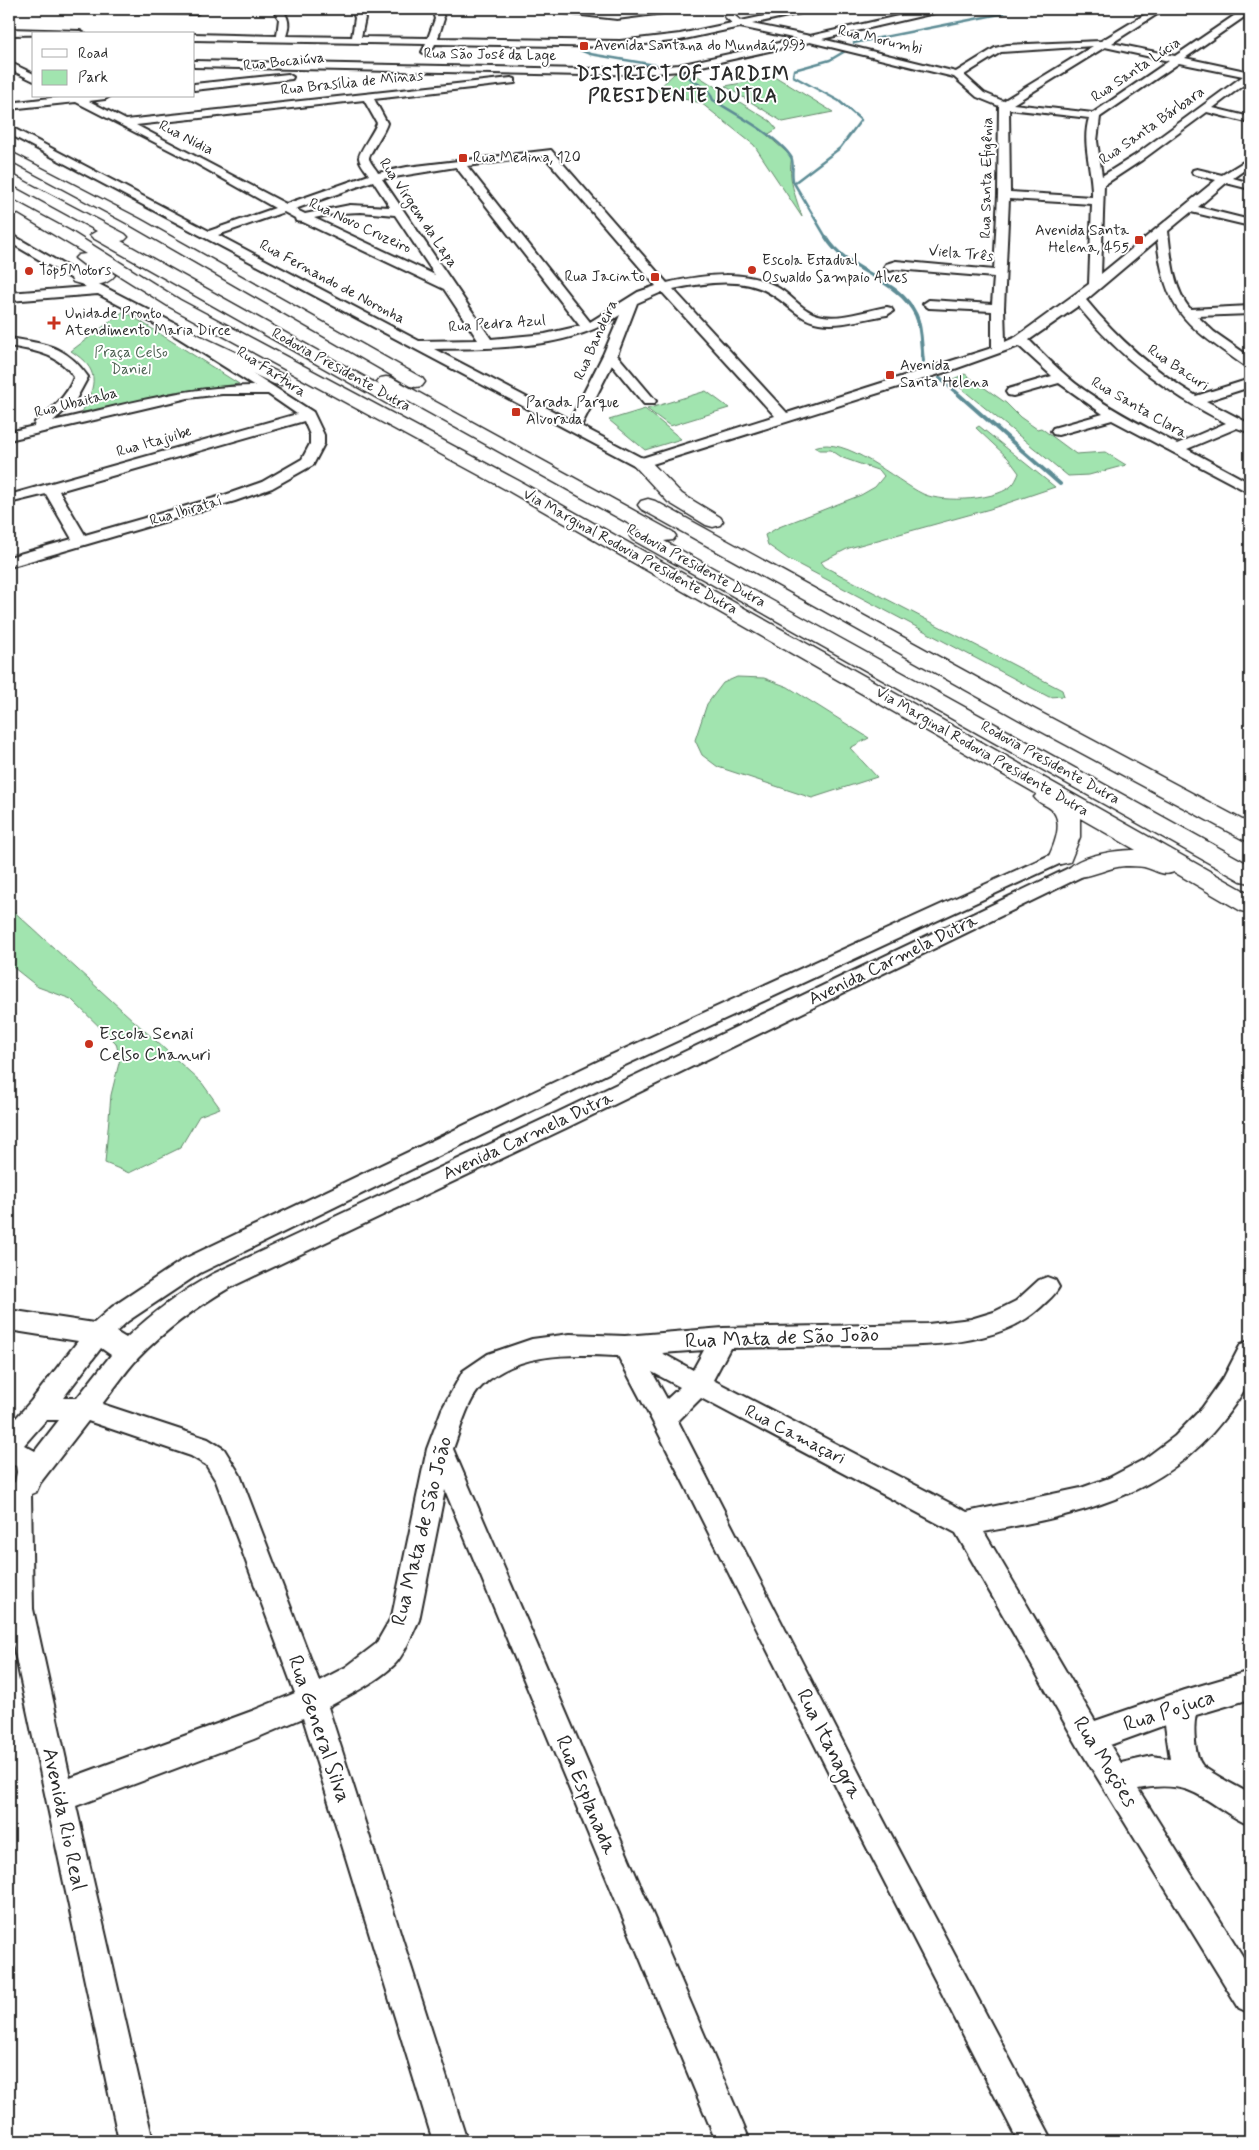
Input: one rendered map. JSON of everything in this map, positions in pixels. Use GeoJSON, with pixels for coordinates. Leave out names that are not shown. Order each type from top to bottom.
{"type":"FeatureCollection","features":[{"type":"Feature","properties":{"kind":"highway","name":"Rodovia Presidente Dutra"},"geometry":{"type":"LineString","coordinates":[[9,154],[135,222],[420,384],[556,456]]}},
{"type":"Feature","properties":{"kind":"highway","name":"Rodovia Presidente Dutra"},"geometry":{"type":"LineString","coordinates":[[9,177],[177,266],[1250,857]]}},
{"type":"Feature","properties":{"kind":"highway","name":"Rodovia Presidente Dutra"},"geometry":{"type":"LineString","coordinates":[[9,187],[1250,875]]}},
{"type":"Feature","properties":{"kind":"highway","name":"Via Marginal Rodovia Presidente Dutra"},"geometry":{"type":"LineString","coordinates":[[9,202],[48,224],[174,303],[512,485],[1250,905]]}},
{"type":"Feature","properties":{"kind":"highway"},"geometry":{"type":"LineString","coordinates":[[48,224],[71,250],[107,275],[100,285],[79,279]]}},
{"type":"Feature","properties":{"kind":"highway"},"geometry":{"type":"LineString","coordinates":[[128,275],[144,279],[329,372],[348,375]]}},
{"type":"Feature","properties":{"kind":"highway"},"geometry":{"type":"LineString","coordinates":[[171,327],[308,394],[383,425],[476,474],[512,485]]}},
{"type":"Feature","properties":{"kind":"highway"},"geometry":{"type":"LineString","coordinates":[[641,463],[675,498],[763,553],[814,597]]}},
{"type":"Feature","properties":{"kind":"highway","name":"Rodovia Presidente Dutra"},"geometry":{"type":"LineString","coordinates":[[634,497],[1250,834]]}},
{"type":"Feature","properties":{"kind":"highway"},"geometry":{"type":"LineString","coordinates":[[942,730],[964,749],[1061,806],[1067,819],[1070,833],[1067,845],[1070,863],[1094,863],[1135,858],[1157,862],[1250,916]]}},
{"type":"Feature","properties":{"kind":"street"},"geometry":{"type":"LineString","coordinates":[[119,9],[198,11]]}},
{"type":"Feature","properties":{"kind":"street"},"geometry":{"type":"LineString","coordinates":[[277,9],[283,15],[285,25],[280,39]]}},
{"type":"Feature","properties":{"kind":"street"},"geometry":{"type":"LineString","coordinates":[[356,40],[360,18],[357,9]]}},
{"type":"Feature","properties":{"kind":"street"},"geometry":{"type":"LineString","coordinates":[[555,9],[598,15],[672,9]]}},
{"type":"Feature","properties":{"kind":"street"},"geometry":{"type":"LineString","coordinates":[[555,9],[562,21]]}},
{"type":"Feature","properties":{"kind":"street"},"geometry":{"type":"LineString","coordinates":[[733,9],[730,16],[740,24]]}},
{"type":"Feature","properties":{"kind":"street"},"geometry":{"type":"LineString","coordinates":[[195,43],[209,38],[222,38],[431,42],[570,40],[620,44],[680,37],[807,9]]}},
{"type":"Feature","properties":{"kind":"street"},"geometry":{"type":"LineString","coordinates":[[810,39],[940,9]]}},
{"type":"Feature","properties":{"kind":"street","name":"Rua Santa Efigênia"},"geometry":{"type":"LineString","coordinates":[[999,350],[998,311],[1004,195],[1004,105],[1160,9]]}},
{"type":"Feature","properties":{"kind":"street"},"geometry":{"type":"LineString","coordinates":[[420,69],[440,23],[440,10]]}},
{"type":"Feature","properties":{"kind":"street","name":"Rua Santa Lúcia"},"geometry":{"type":"LineString","coordinates":[[1098,184],[1092,133],[1092,123],[1095,116],[1237,23],[1250,10]]}},
{"type":"Feature","properties":{"kind":"street","name":"Rua Morumbi"},"geometry":{"type":"LineString","coordinates":[[740,24],[958,75],[980,95],[1004,105],[1095,116]]}},
{"type":"Feature","properties":{"kind":"street"},"geometry":{"type":"LineString","coordinates":[[209,38],[212,27]]}},
{"type":"Feature","properties":{"kind":"street"},"geometry":{"type":"LineString","coordinates":[[9,32],[32,33]]}},
{"type":"Feature","properties":{"kind":"street"},"geometry":{"type":"LineString","coordinates":[[195,43],[222,38]]}},
{"type":"Feature","properties":{"kind":"street","name":"Rua Brasília de Minas"},"geometry":{"type":"LineString","coordinates":[[124,123],[302,89],[368,97],[526,75],[679,68],[810,39]]}},
{"type":"Feature","properties":{"kind":"street"},"geometry":{"type":"LineString","coordinates":[[958,75],[998,50],[1087,43],[1104,44],[1250,76]]}},
{"type":"Feature","properties":{"kind":"street"},"geometry":{"type":"LineString","coordinates":[[9,60],[25,61]]}},
{"type":"Feature","properties":{"kind":"street","name":"Rua São José da Lage"},"geometry":{"type":"LineString","coordinates":[[195,64],[420,69],[526,75]]}},
{"type":"Feature","properties":{"kind":"street"},"geometry":{"type":"LineString","coordinates":[[9,66],[32,77]]}},
{"type":"Feature","properties":{"kind":"street"},"geometry":{"type":"LineString","coordinates":[[302,89],[303,66]]}},
{"type":"Feature","properties":{"kind":"street","name":"Rua Bocaiúva"},"geometry":{"type":"LineString","coordinates":[[195,87],[302,89],[377,68]]}},
{"type":"Feature","properties":{"kind":"street","name":"Rua Santa Bárbara"},"geometry":{"type":"LineString","coordinates":[[1096,284],[1105,251],[1096,201],[1098,184],[1138,158],[1250,76]]}},
{"type":"Feature","properties":{"kind":"street","name":"Rua Virgem da Lapa"},"geometry":{"type":"LineString","coordinates":[[368,97],[382,124],[379,133],[364,154],[364,160],[488,343]]}},
{"type":"Feature","properties":{"kind":"street"},"geometry":{"type":"LineString","coordinates":[[9,106],[75,98]]}},
{"type":"Feature","properties":{"kind":"street","name":"Rua Nidia"},"geometry":{"type":"LineString","coordinates":[[75,98],[201,162],[286,209]]}},
{"type":"Feature","properties":{"kind":"street"},"geometry":{"type":"LineString","coordinates":[[1206,109],[1250,120]]}},
{"type":"Feature","properties":{"kind":"street","name":"Rua Fernando de Noronha"},"geometry":{"type":"LineString","coordinates":[[9,130],[641,463]]}},
{"type":"Feature","properties":{"kind":"street"},"geometry":{"type":"LineString","coordinates":[[208,235],[375,177],[407,170],[547,152],[642,263],[784,418]]}},
{"type":"Feature","properties":{"kind":"street"},"geometry":{"type":"LineString","coordinates":[[641,463],[999,350],[1021,340],[1079,299],[1137,253],[1224,179],[1250,162]]}},
{"type":"Feature","properties":{"kind":"street"},"geometry":{"type":"LineString","coordinates":[[459,163],[588,327]]}},
{"type":"Feature","properties":{"kind":"street"},"geometry":{"type":"LineString","coordinates":[[1197,172],[1250,186]]}},
{"type":"Feature","properties":{"kind":"street"},"geometry":{"type":"LineString","coordinates":[[1004,195],[1096,201]]}},
{"type":"Feature","properties":{"kind":"street"},"geometry":{"type":"LineString","coordinates":[[286,223],[324,210],[350,207],[400,212]]}},
{"type":"Feature","properties":{"kind":"street"},"geometry":{"type":"LineString","coordinates":[[1189,208],[1250,223]]}},
{"type":"Feature","properties":{"kind":"street","name":"Rua Novo Cruzeiro"},"geometry":{"type":"LineString","coordinates":[[286,209],[448,286]]}},
{"type":"Feature","properties":{"kind":"street"},"geometry":{"type":"LineString","coordinates":[[1162,231],[1167,269],[1178,300],[1187,313],[1250,363]]}},
{"type":"Feature","properties":{"kind":"street"},"geometry":{"type":"LineString","coordinates":[[224,243],[241,237]]}},
{"type":"Feature","properties":{"kind":"street"},"geometry":{"type":"LineString","coordinates":[[12,242],[79,279]]}},
{"type":"Feature","properties":{"kind":"street"},"geometry":{"type":"LineString","coordinates":[[1105,251],[1137,253],[1167,269]]}},
{"type":"Feature","properties":{"kind":"street","name":"Rua Bandeira"},"geometry":{"type":"LineString","coordinates":[[573,428],[610,355],[631,303],[642,263]]}},
{"type":"Feature","properties":{"kind":"street","name":"Viela Três"},"geometry":{"type":"LineString","coordinates":[[890,268],[896,265],[1000,274]]}},
{"type":"Feature","properties":{"kind":"street"},"geometry":{"type":"LineString","coordinates":[[53,281],[79,279]]}},
{"type":"Feature","properties":{"kind":"street","name":"Rua Pedra Azul"},"geometry":{"type":"LineString","coordinates":[[417,345],[488,343],[554,336],[588,327],[612,316],[644,294],[666,288],[714,280],[745,280],[775,290],[806,314],[817,319],[832,319],[887,311]]}},
{"type":"Feature","properties":{"kind":"street"},"geometry":{"type":"LineString","coordinates":[[9,297],[100,285]]}},
{"type":"Feature","properties":{"kind":"street","name":"Rua Fartura"},"geometry":{"type":"LineString","coordinates":[[100,285],[171,327],[308,415]]}},
{"type":"Feature","properties":{"kind":"street","name":"Rua Bacuri"},"geometry":{"type":"LineString","coordinates":[[1079,299],[1118,344],[1159,378],[1250,429]]}},
{"type":"Feature","properties":{"kind":"street"},"geometry":{"type":"LineString","coordinates":[[929,304],[945,304],[998,311],[1018,324],[1044,325]]}},
{"type":"Feature","properties":{"kind":"street"},"geometry":{"type":"LineString","coordinates":[[1187,313],[1250,310]]}},
{"type":"Feature","properties":{"kind":"street","name":"Rua Bacuri"},"geometry":{"type":"LineString","coordinates":[[1063,311],[1085,314],[1098,321]]}},
{"type":"Feature","properties":{"kind":"street","name":"Rua Santa Clara"},"geometry":{"type":"LineString","coordinates":[[1021,340],[1061,378],[1084,396],[1114,415],[1250,489]]}},
{"type":"Feature","properties":{"kind":"street"},"geometry":{"type":"LineString","coordinates":[[9,342],[58,352],[69,359],[81,377],[78,386],[67,403],[35,429]]}},
{"type":"Feature","properties":{"kind":"street"},"geometry":{"type":"LineString","coordinates":[[610,355],[648,401]]}},
{"type":"Feature","properties":{"kind":"street"},"geometry":{"type":"LineString","coordinates":[[1013,392],[1061,378]]}},
{"type":"Feature","properties":{"kind":"street"},"geometry":{"type":"LineString","coordinates":[[1197,400],[1250,383]]}},
{"type":"Feature","properties":{"kind":"street","name":"Rua Ubaitaba"},"geometry":{"type":"LineString","coordinates":[[9,436],[77,418],[188,394],[222,390],[269,390]]}},
{"type":"Feature","properties":{"kind":"street"},"geometry":{"type":"LineString","coordinates":[[67,403],[77,418]]}},
{"type":"Feature","properties":{"kind":"street","name":"Rua Itajuibe"},"geometry":{"type":"LineString","coordinates":[[9,499],[308,415]]}},
{"type":"Feature","properties":{"kind":"street","name":"Rua Ibirataí"},"geometry":{"type":"LineString","coordinates":[[10,561],[230,498],[295,471],[308,462],[317,444],[318,435],[308,415]]}},
{"type":"Feature","properties":{"kind":"street"},"geometry":{"type":"LineString","coordinates":[[1058,432],[1114,415]]}},
{"type":"Feature","properties":{"kind":"street"},"geometry":{"type":"LineString","coordinates":[[1176,449],[1237,423]]}},
{"type":"Feature","properties":{"kind":"street"},"geometry":{"type":"LineString","coordinates":[[50,489],[82,541]]}},
{"type":"Feature","properties":{"kind":"street","name":"Avenida Carmela Dutra"},"geometry":{"type":"LineString","coordinates":[[9,1442],[40,1409],[98,1334],[120,1314],[166,1282],[215,1254],[616,1062],[1070,863]]}},
{"type":"Feature","properties":{"kind":"street","name":"Avenida Carmela Dutra"},"geometry":{"type":"LineString","coordinates":[[20,1489],[128,1352],[162,1320],[188,1300],[221,1281],[558,1122],[1070,863]]}},
{"type":"Feature","properties":{"kind":"street","name":"Rua Mata de São João"},"geometry":{"type":"LineString","coordinates":[[59,1797],[254,1725],[312,1700],[356,1677],[386,1654],[405,1620],[440,1449],[455,1409],[472,1379],[497,1361],[532,1349],[570,1344],[625,1346],[723,1338],[928,1334],[971,1328],[1001,1320],[1024,1308],[1047,1287]]}},
{"type":"Feature","properties":{"kind":"street"},"geometry":{"type":"LineString","coordinates":[[9,1320],[98,1334],[128,1352]]}},
{"type":"Feature","properties":{"kind":"street"},"geometry":{"type":"LineString","coordinates":[[664,1418],[698,1385],[723,1338]]}},
{"type":"Feature","properties":{"kind":"street","name":"Rua Camaçari"},"geometry":{"type":"LineString","coordinates":[[625,1346],[965,1524]]}},
{"type":"Feature","properties":{"kind":"street","name":"Rua Itanagra"},"geometry":{"type":"LineString","coordinates":[[625,1346],[664,1418],[865,1815],[1036,2141]]}},
{"type":"Feature","properties":{"kind":"street"},"geometry":{"type":"LineString","coordinates":[[965,1524],[1081,1500],[1127,1483],[1173,1454],[1211,1416],[1235,1381],[1250,1351]]}},
{"type":"Feature","properties":{"kind":"street","name":"Rua General Silva"},"geometry":{"type":"LineString","coordinates":[[40,1409],[84,1409],[199,1447],[215,1457],[227,1475],[312,1700],[450,2141]]}},
{"type":"Feature","properties":{"kind":"street","name":"Rua Esplanada"},"geometry":{"type":"LineString","coordinates":[[440,1449],[733,2141]]}},
{"type":"Feature","properties":{"kind":"street"},"geometry":{"type":"LineString","coordinates":[[9,1452],[18,1453],[26,1457],[31,1465],[20,1489]]}},
{"type":"Feature","properties":{"kind":"street","name":"Avenida Rio Real"},"geometry":{"type":"LineString","coordinates":[[20,1489],[19,1609],[136,2141]]}},
{"type":"Feature","properties":{"kind":"street","name":"Rua Moções"},"geometry":{"type":"LineString","coordinates":[[965,1524],[1089,1738],[1250,1997]]}},
{"type":"Feature","properties":{"kind":"street","name":"Rua Pojuca"},"geometry":{"type":"LineString","coordinates":[[1089,1738],[1185,1704],[1250,1685]]}},
{"type":"Feature","properties":{"kind":"street"},"geometry":{"type":"LineString","coordinates":[[1185,1704],[1179,1724],[1184,1754],[1192,1776]]}},
{"type":"Feature","properties":{"kind":"street"},"geometry":{"type":"LineString","coordinates":[[1116,1779],[1153,1771],[1192,1776],[1250,1810]]}},
{"type":"Feature","properties":{"kind":"green space"},"geometry":{"type":"Polygon","coordinates":[[[675,73],[698,76],[770,121],[777,129],[767,135],[792,157],[791,180],[802,217],[754,145],[701,103],[655,92],[675,73]]]}},
{"type":"Feature","properties":{"kind":"green space"},"geometry":{"type":"Polygon","coordinates":[[[776,77],[833,112],[783,122],[725,86],[776,77]]]}},
{"type":"Feature","properties":{"kind":"green space","name":"Praça Celso Daniel"},"geometry":{"type":"Polygon","coordinates":[[[124,311],[239,384],[174,392],[97,411],[82,412],[91,393],[93,378],[87,364],[71,351],[124,311]]]}},
{"type":"Feature","properties":{"kind":"green space"},"geometry":{"type":"Polygon","coordinates":[[[965,374],[1006,403],[1020,417],[1037,429],[1041,428],[1076,454],[1105,452],[1126,465],[1089,475],[1068,476],[951,380],[965,374]]]}},
{"type":"Feature","properties":{"kind":"green space"},"geometry":{"type":"Polygon","coordinates":[[[706,391],[729,408],[670,426],[647,409],[706,391]]]}},
{"type":"Feature","properties":{"kind":"green space"},"geometry":{"type":"Polygon","coordinates":[[[645,409],[681,439],[645,450],[609,420],[645,409]]]}},
{"type":"Feature","properties":{"kind":"green space"},"geometry":{"type":"Polygon","coordinates":[[[979,426],[1055,487],[990,509],[849,548],[821,562],[825,567],[1062,690],[1064,696],[1049,697],[788,559],[768,545],[765,535],[779,527],[861,495],[875,487],[884,476],[880,471],[843,458],[831,450],[819,450],[814,447],[827,445],[841,447],[870,461],[923,494],[932,497],[971,499],[997,494],[1007,489],[1014,483],[1019,473],[1008,458],[976,428],[979,426]]]}},
{"type":"Feature","properties":{"kind":"green space"},"geometry":{"type":"Polygon","coordinates":[[[737,677],[764,678],[788,687],[869,738],[850,748],[877,777],[812,798],[718,767],[702,755],[695,740],[707,704],[723,683],[737,677]]]}},
{"type":"Feature","properties":{"kind":"green space"},"geometry":{"type":"Polygon","coordinates":[[[9,907],[202,1083],[220,1108],[199,1116],[180,1148],[129,1173],[105,1163],[111,1095],[120,1059],[116,1043],[71,999],[38,987],[9,964],[9,907]]]}},
{"type":"Feature","properties":{"kind":"waterway"},"geometry":{"type":"LineString","coordinates":[[854,43],[1000,14],[1012,9]]}},
{"type":"Feature","properties":{"kind":"waterway"},"geometry":{"type":"LineString","coordinates":[[580,50],[590,54],[661,66]]}},
{"type":"Feature","properties":{"kind":"waterway"},"geometry":{"type":"LineString","coordinates":[[794,183],[840,148],[861,120],[839,101],[793,76],[794,70],[830,60],[847,50]]}},
{"type":"Feature","properties":{"kind":"waterway"},"geometry":{"type":"LineString","coordinates":[[679,71],[709,91],[713,100],[777,141],[791,157],[794,183]]}},
{"type":"Feature","properties":{"kind":"waterway"},"geometry":{"type":"LineString","coordinates":[[794,183],[827,239]]}},
{"type":"Feature","properties":{"kind":"waterway"},"geometry":{"type":"LineString","coordinates":[[826,237],[846,259],[885,283],[908,302],[918,320],[923,361]]}},
{"type":"Feature","properties":{"kind":"waterway"},"geometry":{"type":"LineString","coordinates":[[940,378],[1060,484]]}},
{"type":"Feature","properties":{"kind":"place","name":"Avenida Santana do Mundaú, 993"},"geometry":{"type":"Point","coordinates":[584,46]}},
{"type":"Feature","properties":{"kind":"place","name":"Rua Medina, 120"},"geometry":{"type":"Point","coordinates":[463,158]}},
{"type":"Feature","properties":{"kind":"place","name":"Avenida Santa Helena, 455"},"geometry":{"type":"Point","coordinates":[1139,240]}},
{"type":"Feature","properties":{"kind":"place","name":"Escola Estadual Oswaldo Sampaio Alves"},"geometry":{"type":"Point","coordinates":[752,270]}},
{"type":"Feature","properties":{"kind":"place","name":"Top5Motors"},"geometry":{"type":"Point","coordinates":[29,271]}},
{"type":"Feature","properties":{"kind":"place","name":"Rua Jacinto"},"geometry":{"type":"Point","coordinates":[655,277]}},
{"type":"Feature","properties":{"kind":"place","name":"Unidade Pronto Atendimento Maria Dirce"},"geometry":{"type":"Point","coordinates":[54,323]}},
{"type":"Feature","properties":{"kind":"place","name":"Avenida Santa Helena"},"geometry":{"type":"Point","coordinates":[890,375]}},
{"type":"Feature","properties":{"kind":"place","name":"Parada Parque Alvorada"},"geometry":{"type":"Point","coordinates":[516,412]}},
{"type":"Feature","properties":{"kind":"place","name":"Escola Senai Celso Chanuri"},"geometry":{"type":"Point","coordinates":[89,1044]}},
{"type":"Feature","properties":{"kind":"district","name":"DISTRICT OF JARDIM PRESIDENTE DUTRA"},"geometry":{"type":"Point","coordinates":[683,85]}}]}
